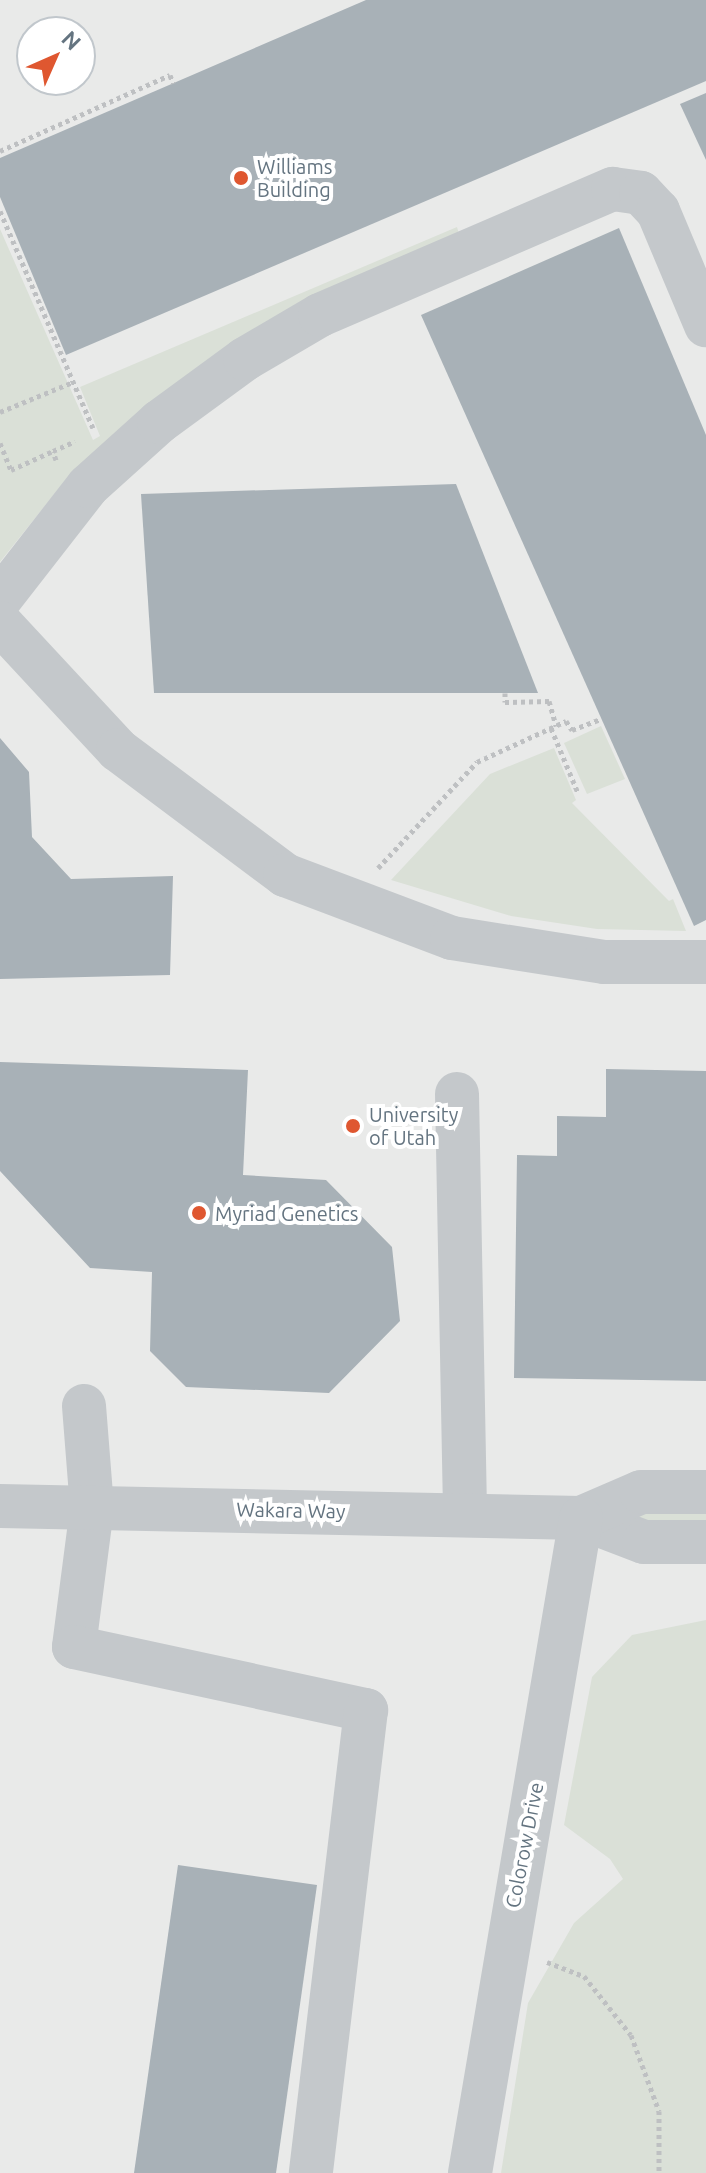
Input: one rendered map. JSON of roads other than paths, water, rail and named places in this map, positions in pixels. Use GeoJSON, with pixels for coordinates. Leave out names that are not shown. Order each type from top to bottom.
{"type":"FeatureCollection","features":[{"type":"Feature","properties":{"kind":"street"},"geometry":{"type":"LineString","coordinates":[[0,599],[88,486],[159,422],[245,359],[320,315],[613,189],[641,193],[658,211],[706,325]]}},
{"type":"Feature","properties":{"kind":"street"},"geometry":{"type":"LineString","coordinates":[[0,623],[118,750],[285,875],[452,938],[604,962],[706,962]]}},
{"type":"Feature","properties":{"kind":"street"},"geometry":{"type":"LineString","coordinates":[[457,1094],[465,1513]]}},
{"type":"Feature","properties":{"kind":"street"},"geometry":{"type":"LineString","coordinates":[[84,1406],[92,1508],[74,1647],[366,1710],[311,2173]]}},
{"type":"Feature","properties":{"kind":"street","name":"Wakara Way"},"geometry":{"type":"LineString","coordinates":[[581,1518],[641,1492],[706,1492]]}},
{"type":"Feature","properties":{"kind":"street","name":"Wakara Way"},"geometry":{"type":"LineString","coordinates":[[0,1506],[465,1513],[581,1518],[644,1542],[706,1542]]}},
{"type":"Feature","properties":{"kind":"street","name":"Colorow Drive"},"geometry":{"type":"LineString","coordinates":[[470,2173],[505,1946],[581,1518]]}},
{"type":"Feature","properties":{"kind":"place","name":"Williams Building"},"geometry":{"type":"Point","coordinates":[241,178]}},
{"type":"Feature","properties":{"kind":"place","name":"University of Utah"},"geometry":{"type":"Point","coordinates":[353,1126]}},
{"type":"Feature","properties":{"kind":"place","name":"Myriad Genetics"},"geometry":{"type":"Point","coordinates":[199,1213]}}]}
